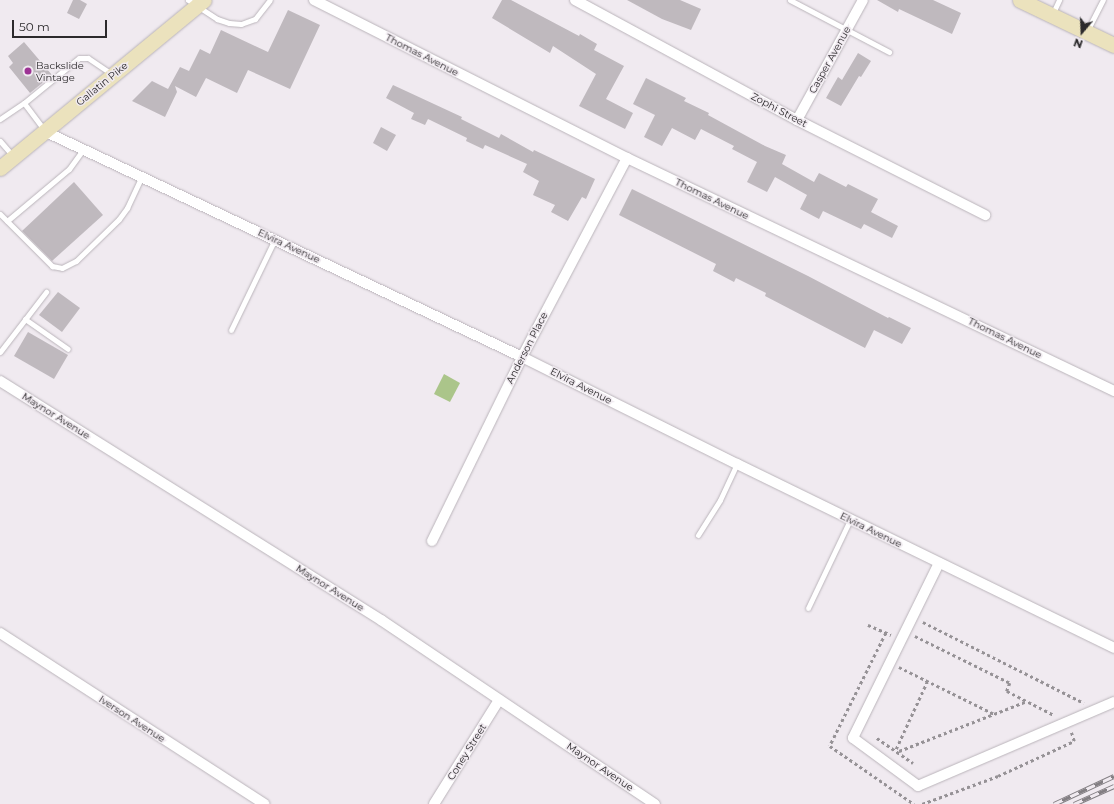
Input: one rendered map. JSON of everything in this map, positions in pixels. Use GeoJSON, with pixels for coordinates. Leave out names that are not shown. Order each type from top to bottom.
{"type":"FeatureCollection","features":[{"type":"Feature","properties":{"kind":"main road"},"geometry":{"type":"LineString","coordinates":[[1020,0],[1114,45]]}},
{"type":"Feature","properties":{"kind":"main road","name":"Gallatin Pike"},"geometry":{"type":"LineString","coordinates":[[0,168],[113,75],[196,2]]}},
{"type":"Feature","properties":{"kind":"street","name":"Thomas Avenue"},"geometry":{"type":"LineString","coordinates":[[314,0],[627,158],[1114,391]]}},
{"type":"Feature","properties":{"kind":"street","name":"Zophi Street"},"geometry":{"type":"LineString","coordinates":[[575,0],[797,120],[985,215]]}},
{"type":"Feature","properties":{"kind":"street","name":"Casper Avenue"},"geometry":{"type":"LineString","coordinates":[[797,120],[863,0]]}},
{"type":"Feature","properties":{"kind":"street","name":"Elvira Avenue"},"geometry":{"type":"LineString","coordinates":[[44,131],[522,357],[850,520],[1114,648]]}},
{"type":"Feature","properties":{"kind":"street","name":"Anderson Place"},"geometry":{"type":"LineString","coordinates":[[432,541],[522,357],[627,158]]}},
{"type":"Feature","properties":{"kind":"street","name":"Maynor Avenue"},"geometry":{"type":"LineString","coordinates":[[0,382],[381,620],[655,804]]}},
{"type":"Feature","properties":{"kind":"street"},"geometry":{"type":"LineString","coordinates":[[939,563],[853,738],[918,786],[1114,702]]}},
{"type":"Feature","properties":{"kind":"street","name":"Iverson Avenue"},"geometry":{"type":"LineString","coordinates":[[0,633],[264,804]]}},
{"type":"Feature","properties":{"kind":"street","name":"Coney Street"},"geometry":{"type":"LineString","coordinates":[[434,804],[499,700]]}},
{"type":"Feature","properties":{"kind":"lane"},"geometry":{"type":"LineString","coordinates":[[196,2],[217,19],[229,23],[241,24],[255,19],[270,0]]}},
{"type":"Feature","properties":{"kind":"lane"},"geometry":{"type":"LineString","coordinates":[[790,0],[796,1],[889,52]]}},
{"type":"Feature","properties":{"kind":"lane"},"geometry":{"type":"LineString","coordinates":[[1051,15],[1059,0]]}},
{"type":"Feature","properties":{"kind":"lane"},"geometry":{"type":"LineString","coordinates":[[1087,32],[1103,0]]}},
{"type":"Feature","properties":{"kind":"lane"},"geometry":{"type":"LineString","coordinates":[[0,119],[24,103],[83,56],[113,75]]}},
{"type":"Feature","properties":{"kind":"lane"},"geometry":{"type":"LineString","coordinates":[[24,103],[44,131]]}},
{"type":"Feature","properties":{"kind":"lane"},"geometry":{"type":"LineString","coordinates":[[0,142],[13,156]]}},
{"type":"Feature","properties":{"kind":"lane"},"geometry":{"type":"LineString","coordinates":[[7,221],[69,169],[83,150]]}},
{"type":"Feature","properties":{"kind":"lane"},"geometry":{"type":"LineString","coordinates":[[0,214],[52,266],[62,268],[76,261],[119,220],[127,208],[141,178]]}},
{"type":"Feature","properties":{"kind":"lane"},"geometry":{"type":"LineString","coordinates":[[231,330],[275,239]]}},
{"type":"Feature","properties":{"kind":"lane"},"geometry":{"type":"LineString","coordinates":[[0,352],[46,292]]}},
{"type":"Feature","properties":{"kind":"lane"},"geometry":{"type":"LineString","coordinates":[[25,319],[68,349]]}},
{"type":"Feature","properties":{"kind":"lane"},"geometry":{"type":"LineString","coordinates":[[698,535],[720,500],[737,464]]}},
{"type":"Feature","properties":{"kind":"lane"},"geometry":{"type":"LineString","coordinates":[[808,608],[850,520]]}},
{"type":"Feature","properties":{"kind":"path"},"geometry":{"type":"LineString","coordinates":[[920,620],[1085,704]]}},
{"type":"Feature","properties":{"kind":"path"},"geometry":{"type":"LineString","coordinates":[[868,625],[896,638]]}},
{"type":"Feature","properties":{"kind":"path"},"geometry":{"type":"LineString","coordinates":[[911,640],[913,635],[1010,683],[1007,691],[1055,716],[1059,720]]}},
{"type":"Feature","properties":{"kind":"path"},"geometry":{"type":"LineString","coordinates":[[900,661],[897,666],[994,714]]}},
{"type":"Feature","properties":{"kind":"path"},"geometry":{"type":"LineString","coordinates":[[896,749],[927,682]]}},
{"type":"Feature","properties":{"kind":"path"},"geometry":{"type":"LineString","coordinates":[[899,751],[1026,702]]}},
{"type":"Feature","properties":{"kind":"path"},"geometry":{"type":"LineString","coordinates":[[922,804],[998,776],[1074,741],[1071,730]]}},
{"type":"Feature","properties":{"kind":"path"},"geometry":{"type":"LineString","coordinates":[[877,738],[899,751],[913,763]]}},
{"type":"Feature","properties":{"kind":"green space"},"geometry":{"type":"Polygon","coordinates":[[[444,374],[460,383],[450,402],[434,394],[444,374]]]}},
{"type":"Feature","properties":{"kind":"building"},"geometry":{"type":"Polygon","coordinates":[[[73,0],[80,0],[87,4],[79,19],[67,13],[73,0]]]}},
{"type":"Feature","properties":{"kind":"building"},"geometry":{"type":"Polygon","coordinates":[[[502,0],[511,0],[579,36],[580,34],[597,44],[594,50],[624,66],[606,99],[633,113],[625,129],[579,106],[596,74],[553,46],[550,53],[492,18],[502,0]]]}},
{"type":"Feature","properties":{"kind":"building"},"geometry":{"type":"Polygon","coordinates":[[[627,0],[680,0],[701,9],[691,30],[662,19],[627,0]]]}},
{"type":"Feature","properties":{"kind":"building"},"geometry":{"type":"Polygon","coordinates":[[[877,0],[933,0],[961,13],[952,34],[899,9],[898,12],[877,0]]]}},
{"type":"Feature","properties":{"kind":"building"},"geometry":{"type":"Polygon","coordinates":[[[288,10],[320,25],[290,89],[248,70],[237,93],[206,78],[196,97],[175,86],[177,92],[165,117],[132,101],[152,81],[168,89],[180,67],[189,71],[200,49],[210,54],[221,30],[268,52],[288,10]]]}},
{"type":"Feature","properties":{"kind":"building"},"geometry":{"type":"Polygon","coordinates":[[[24,42],[52,75],[30,93],[9,67],[13,63],[8,56],[24,42]]]}},
{"type":"Feature","properties":{"kind":"building"},"geometry":{"type":"Polygon","coordinates":[[[858,53],[871,61],[861,77],[859,76],[841,106],[826,98],[838,77],[842,80],[858,53]]]}},
{"type":"Feature","properties":{"kind":"building"},"geometry":{"type":"Polygon","coordinates":[[[646,78],[686,98],[684,101],[709,113],[708,115],[765,146],[786,155],[782,164],[814,182],[819,173],[846,187],[848,184],[878,199],[871,212],[898,226],[892,238],[864,224],[861,229],[823,211],[819,219],[800,209],[807,195],[775,177],[767,192],[747,182],[757,162],[732,149],[734,146],[701,129],[695,140],[672,128],[662,146],[644,137],[655,115],[633,104],[646,78]]]}},
{"type":"Feature","properties":{"kind":"building"},"geometry":{"type":"Polygon","coordinates":[[[393,85],[462,117],[461,119],[499,138],[501,134],[533,152],[534,150],[595,179],[586,199],[582,197],[568,221],[551,212],[555,205],[533,195],[539,181],[523,172],[527,164],[485,145],[483,149],[466,141],[467,138],[428,119],[425,125],[411,119],[414,113],[386,98],[393,85]]]}},
{"type":"Feature","properties":{"kind":"building"},"geometry":{"type":"Polygon","coordinates":[[[381,127],[396,135],[387,151],[373,143],[381,127]]]}},
{"type":"Feature","properties":{"kind":"building"},"geometry":{"type":"Polygon","coordinates":[[[74,182],[103,215],[52,261],[22,231],[74,182]]]}},
{"type":"Feature","properties":{"kind":"building"},"geometry":{"type":"Polygon","coordinates":[[[632,189],[808,276],[888,318],[889,317],[911,328],[902,344],[874,330],[865,348],[765,296],[766,293],[736,278],[734,282],[713,271],[716,264],[619,215],[632,189]]]}},
{"type":"Feature","properties":{"kind":"building"},"geometry":{"type":"Polygon","coordinates":[[[58,292],[80,308],[62,332],[39,315],[58,292]]]}},
{"type":"Feature","properties":{"kind":"building"},"geometry":{"type":"Polygon","coordinates":[[[28,332],[68,355],[54,379],[14,356],[28,332]]]}},
{"type":"Feature","properties":{"kind":"railway"},"geometry":{"type":"LineString","coordinates":[[1054,804],[1114,776]]}},
{"type":"Feature","properties":{"kind":"railway"},"geometry":{"type":"LineString","coordinates":[[1074,804],[1114,786]]}},
{"type":"Feature","properties":{"kind":"place","name":"Backslide Vintage"},"geometry":{"type":"Point","coordinates":[28,71]}}]}
